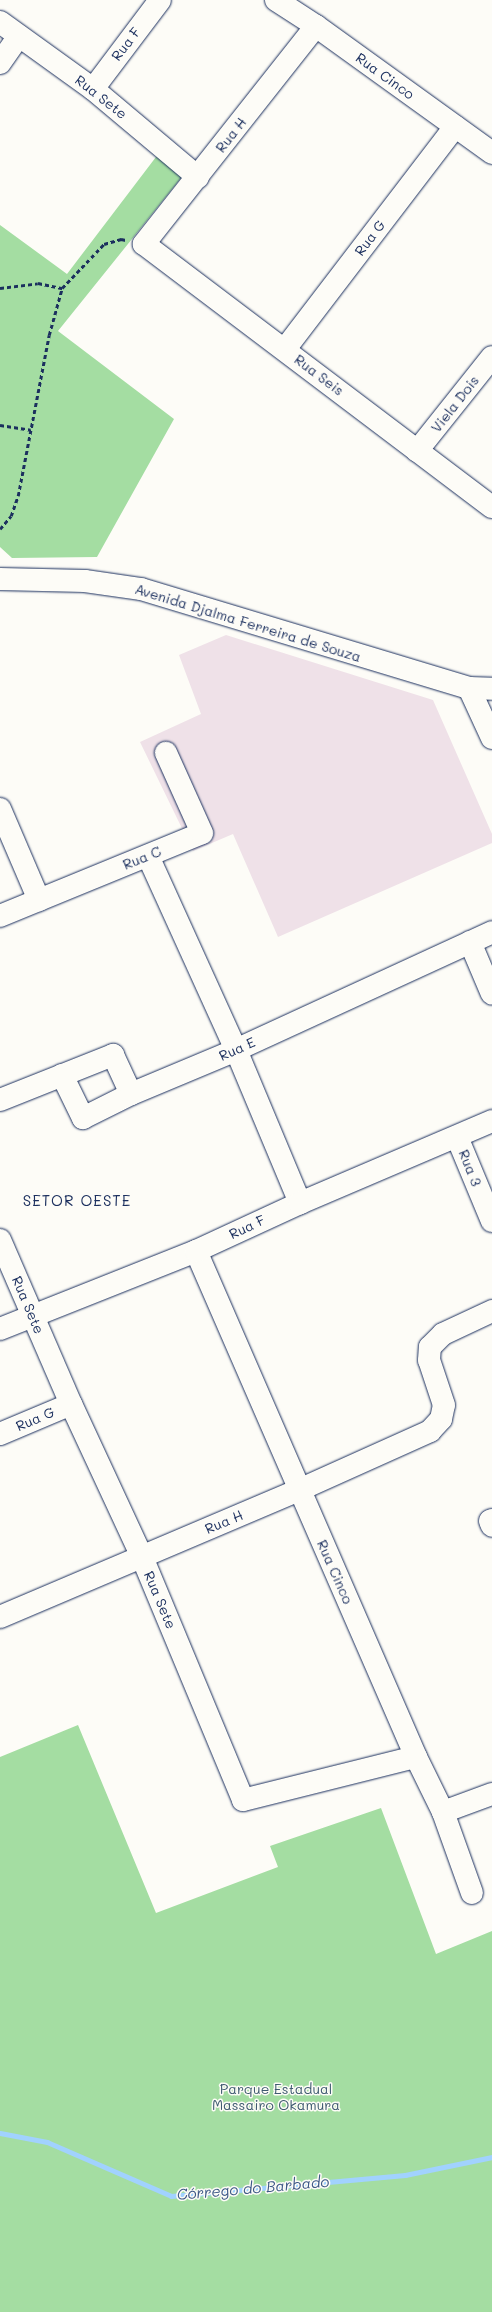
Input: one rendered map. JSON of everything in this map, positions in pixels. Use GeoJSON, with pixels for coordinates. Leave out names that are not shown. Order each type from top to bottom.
{"type":"FeatureCollection","features":[{"type":"Feature","properties":{"kind":"street","name":"Rua F"},"geometry":{"type":"LineString","coordinates":[[93,89],[160,0]]}},
{"type":"Feature","properties":{"kind":"street","name":"Rua Cinco"},"geometry":{"type":"LineString","coordinates":[[276,0],[316,26],[492,153]]}},
{"type":"Feature","properties":{"kind":"street","name":"Rua Sete"},"geometry":{"type":"LineString","coordinates":[[0,22],[93,89],[198,177]]}},
{"type":"Feature","properties":{"kind":"street","name":"Rua H"},"geometry":{"type":"LineString","coordinates":[[144,244],[316,26]]}},
{"type":"Feature","properties":{"kind":"street"},"geometry":{"type":"LineString","coordinates":[[0,63],[19,36]]}},
{"type":"Feature","properties":{"kind":"street","name":"Rua G"},"geometry":{"type":"LineString","coordinates":[[285,350],[455,127]]}},
{"type":"Feature","properties":{"kind":"street","name":"Rua Seis"},"geometry":{"type":"LineString","coordinates":[[144,244],[492,507]]}},
{"type":"Feature","properties":{"kind":"street","name":"Viela Dois"},"geometry":{"type":"LineString","coordinates":[[417,451],[492,357]]}},
{"type":"Feature","properties":{"kind":"street","name":"Avenida Djalma Ferreira de Souza"},"geometry":{"type":"LineString","coordinates":[[0,579],[85,581],[141,589],[469,688],[492,689]]}},
{"type":"Feature","properties":{"kind":"street"},"geometry":{"type":"LineString","coordinates":[[469,688],[492,738]]}},
{"type":"Feature","properties":{"kind":"street","name":"Rua C"},"geometry":{"type":"LineString","coordinates":[[0,916],[202,833],[166,753]]}},
{"type":"Feature","properties":{"kind":"street"},"geometry":{"type":"LineString","coordinates":[[0,809],[39,900]]}},
{"type":"Feature","properties":{"kind":"street"},"geometry":{"type":"LineString","coordinates":[[148,856],[236,1050],[300,1203]]}},
{"type":"Feature","properties":{"kind":"street","name":"Rua E"},"geometry":{"type":"LineString","coordinates":[[62,1074],[83,1118],[131,1094],[236,1050],[492,932]]}},
{"type":"Feature","properties":{"kind":"street"},"geometry":{"type":"LineString","coordinates":[[470,942],[492,994]]}},
{"type":"Feature","properties":{"kind":"street"},"geometry":{"type":"LineString","coordinates":[[0,1100],[62,1074],[113,1055],[131,1094]]}},
{"type":"Feature","properties":{"kind":"street","name":"Rua F"},"geometry":{"type":"LineString","coordinates":[[0,1329],[196,1251],[300,1203],[492,1121]]}},
{"type":"Feature","properties":{"kind":"street","name":"Rua 3"},"geometry":{"type":"LineString","coordinates":[[457,1137],[492,1221]]}},
{"type":"Feature","properties":{"kind":"street","name":"Rua Sete"},"geometry":{"type":"LineString","coordinates":[[0,1240],[71,1404],[142,1557],[243,1800],[416,1756]]}},
{"type":"Feature","properties":{"kind":"street","name":"Rua Cinco"},"geometry":{"type":"LineString","coordinates":[[196,1251],[416,1756],[443,1812],[472,1893]]}},
{"type":"Feature","properties":{"kind":"street","name":"Rua H"},"geometry":{"type":"LineString","coordinates":[[0,1617],[299,1490],[414,1440],[430,1431],[441,1419],[443,1398],[430,1360],[430,1347],[443,1334],[492,1311]]}},
{"type":"Feature","properties":{"kind":"street","name":"Rua G"},"geometry":{"type":"LineString","coordinates":[[0,1434],[71,1404]]}},
{"type":"Feature","properties":{"kind":"street"},"geometry":{"type":"LineString","coordinates":[[443,1812],[492,1794]]}},
{"type":"Feature","properties":{"kind":"path"},"geometry":{"type":"LineString","coordinates":[[0,529],[11,516],[18,496],[49,335],[62,288],[104,244],[121,239],[144,244]]}},
{"type":"Feature","properties":{"kind":"path"},"geometry":{"type":"LineString","coordinates":[[0,288],[38,283],[62,288]]}},
{"type":"Feature","properties":{"kind":"path"},"geometry":{"type":"LineString","coordinates":[[0,425],[31,430]]}},
{"type":"Feature","properties":{"kind":"shaded area"},"geometry":{"type":"Polygon","coordinates":[[[226,635],[433,700],[492,834],[492,843],[278,937],[233,834],[193,851],[140,742],[201,714],[179,655],[226,635]]]}},
{"type":"Feature","properties":{"kind":"green space"},"geometry":{"type":"Polygon","coordinates":[[[159,153],[185,173],[58,331],[174,419],[97,557],[12,558],[0,547],[0,225],[67,274],[159,153]]]}},
{"type":"Feature","properties":{"kind":"green space","name":"Parque Estadual Massairo Okamura"},"geometry":{"type":"Polygon","coordinates":[[[78,1725],[156,1913],[278,1867],[270,1846],[381,1808],[436,1954],[492,1931],[492,2312],[0,2312],[0,1757],[78,1725]]]}},
{"type":"Feature","properties":{"kind":"waterway","name":"Córrego do Barbado"},"geometry":{"type":"LineString","coordinates":[[0,2133],[47,2142],[171,2196],[405,2175],[492,2157]]}},
{"type":"Feature","properties":{"kind":"district","name":"SETOR OESTE"},"geometry":{"type":"Point","coordinates":[77,1201]}}]}
